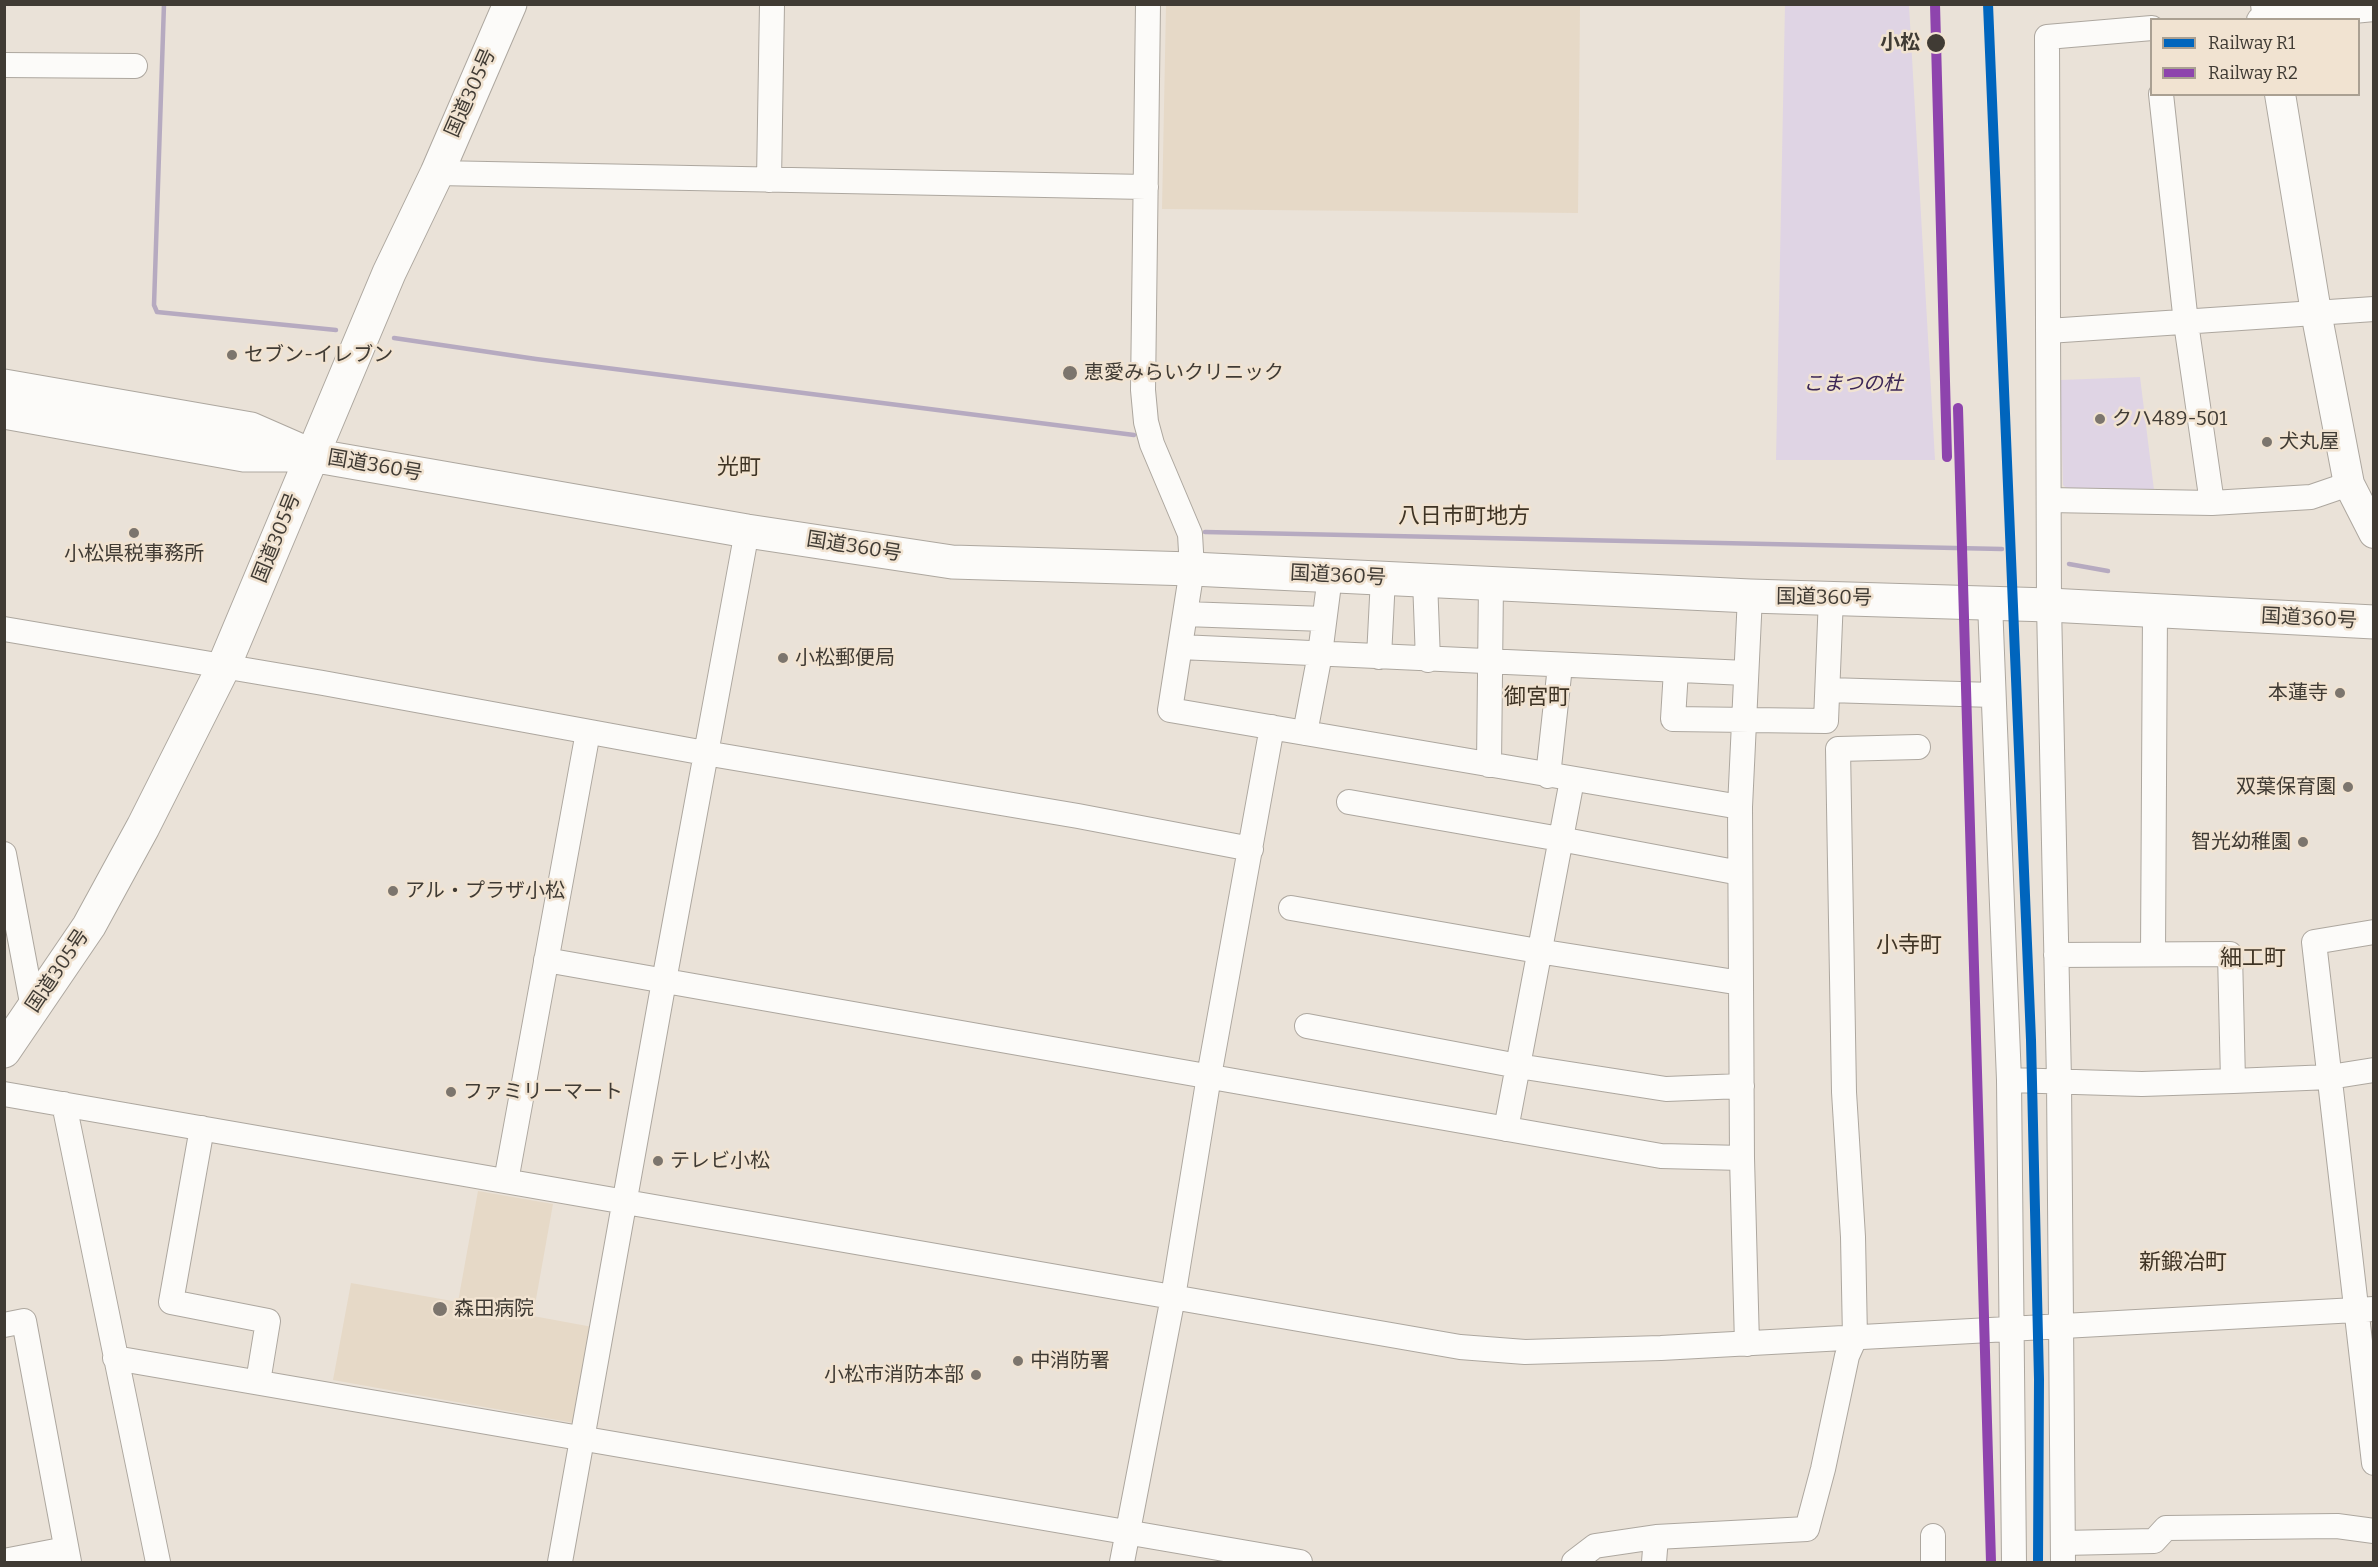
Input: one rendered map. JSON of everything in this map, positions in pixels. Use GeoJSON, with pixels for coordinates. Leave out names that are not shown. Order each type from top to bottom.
{"type":"FeatureCollection","features":[{"type":"Feature","properties":{"kind":"highway","name":"国道305号"},"geometry":{"type":"LineString","coordinates":[[4,1051],[89,926],[143,827],[223,668],[389,273],[437,173],[510,4]]}},
{"type":"Feature","properties":{"kind":"highway","name":"国道360号"},"geometry":{"type":"LineString","coordinates":[[4,386],[251,429],[311,455]]}},
{"type":"Feature","properties":{"kind":"highway","name":"国道360号"},"geometry":{"type":"LineString","coordinates":[[4,412],[244,454],[311,455],[747,531],[952,562],[1192,569],[1750,596],[2049,605],[2373,622]]}},
{"type":"Feature","properties":{"kind":"main road"},"geometry":{"type":"LineString","coordinates":[[2280,96],[2316,312],[2349,484],[2373,533]]}},
{"type":"Feature","properties":{"kind":"street"},"geometry":{"type":"LineString","coordinates":[[769,180],[772,4]]}},
{"type":"Feature","properties":{"kind":"street"},"geometry":{"type":"LineString","coordinates":[[1148,4],[1143,390],[1146,422],[1159,465],[1190,534],[1192,569],[1170,710],[1740,807]]}},
{"type":"Feature","properties":{"kind":"street"},"geometry":{"type":"LineString","coordinates":[[2278,18],[2373,9]]}},
{"type":"Feature","properties":{"kind":"street"},"geometry":{"type":"LineString","coordinates":[[2150,28],[2047,37],[2049,605],[2059,1081],[2063,1553],[2154,1541],[2166,1528],[2337,1526],[2373,1531]]}},
{"type":"Feature","properties":{"kind":"street"},"geometry":{"type":"LineString","coordinates":[[4,65],[135,66]]}},
{"type":"Feature","properties":{"kind":"street"},"geometry":{"type":"LineString","coordinates":[[2161,96],[2186,323],[2212,503]]}},
{"type":"Feature","properties":{"kind":"street"},"geometry":{"type":"LineString","coordinates":[[437,173],[1146,187]]}},
{"type":"Feature","properties":{"kind":"street"},"geometry":{"type":"LineString","coordinates":[[2048,332],[2373,309]]}},
{"type":"Feature","properties":{"kind":"street"},"geometry":{"type":"LineString","coordinates":[[2049,500],[2212,503],[2312,497],[2349,484]]}},
{"type":"Feature","properties":{"kind":"street"},"geometry":{"type":"LineString","coordinates":[[560,1563],[747,531]]}},
{"type":"Feature","properties":{"kind":"street"},"geometry":{"type":"LineString","coordinates":[[1305,733],[1320,654],[1330,576]]}},
{"type":"Feature","properties":{"kind":"street"},"geometry":{"type":"LineString","coordinates":[[1379,657],[1383,578]]}},
{"type":"Feature","properties":{"kind":"street"},"geometry":{"type":"LineString","coordinates":[[1425,580],[1428,660]]}},
{"type":"Feature","properties":{"kind":"street"},"geometry":{"type":"LineString","coordinates":[[1489,765],[1491,584]]}},
{"type":"Feature","properties":{"kind":"street"},"geometry":{"type":"LineString","coordinates":[[1748,1344],[1743,1158],[1740,807],[1750,596]]}},
{"type":"Feature","properties":{"kind":"street"},"geometry":{"type":"LineString","coordinates":[[1676,670],[1673,719],[1826,721],[1831,597]]}},
{"type":"Feature","properties":{"kind":"street"},"geometry":{"type":"LineString","coordinates":[[1990,603],[2009,1080],[2014,1563]]}},
{"type":"Feature","properties":{"kind":"street"},"geometry":{"type":"LineString","coordinates":[[2153,954],[2155,610]]}},
{"type":"Feature","properties":{"kind":"street"},"geometry":{"type":"LineString","coordinates":[[1185,614],[1324,619]]}},
{"type":"Feature","properties":{"kind":"street"},"geometry":{"type":"LineString","coordinates":[[4,629],[223,668],[323,683],[705,753],[1078,816],[1251,849]]}},
{"type":"Feature","properties":{"kind":"street"},"geometry":{"type":"LineString","coordinates":[[1180,647],[1489,663],[1746,673]]}},
{"type":"Feature","properties":{"kind":"street"},"geometry":{"type":"LineString","coordinates":[[1548,776],[1560,666]]}},
{"type":"Feature","properties":{"kind":"street"},"geometry":{"type":"LineString","coordinates":[[1828,690],[1993,695]]}},
{"type":"Feature","properties":{"kind":"street"},"geometry":{"type":"LineString","coordinates":[[1122,1563],[1173,1297],[1209,1076],[1272,727]]}},
{"type":"Feature","properties":{"kind":"street"},"geometry":{"type":"LineString","coordinates":[[506,1181],[588,732]]}},
{"type":"Feature","properties":{"kind":"street"},"geometry":{"type":"LineString","coordinates":[[1574,1563],[1595,1546],[1656,1537],[1807,1529],[1823,1469],[1847,1356],[1856,1338],[1853,1237],[1844,1092],[1839,749],[1918,747]]}},
{"type":"Feature","properties":{"kind":"street"},"geometry":{"type":"LineString","coordinates":[[1506,1129],[1572,780]]}},
{"type":"Feature","properties":{"kind":"street"},"geometry":{"type":"LineString","coordinates":[[1349,802],[1740,873]]}},
{"type":"Feature","properties":{"kind":"street"},"geometry":{"type":"LineString","coordinates":[[4,854],[33,1008]]}},
{"type":"Feature","properties":{"kind":"street"},"geometry":{"type":"LineString","coordinates":[[1291,908],[1538,951],[1741,983]]}},
{"type":"Feature","properties":{"kind":"street"},"geometry":{"type":"LineString","coordinates":[[2373,932],[2314,942],[2330,1077],[2365,1310],[2373,1463]]}},
{"type":"Feature","properties":{"kind":"street"},"geometry":{"type":"LineString","coordinates":[[2056,954],[2230,954],[2233,1081]]}},
{"type":"Feature","properties":{"kind":"street"},"geometry":{"type":"LineString","coordinates":[[546,960],[1661,1156],[1743,1158]]}},
{"type":"Feature","properties":{"kind":"street"},"geometry":{"type":"LineString","coordinates":[[1307,1026],[1518,1066],[1666,1089],[1742,1086]]}},
{"type":"Feature","properties":{"kind":"street"},"geometry":{"type":"LineString","coordinates":[[2009,1080],[2142,1084],[2330,1077],[2373,1071]]}},
{"type":"Feature","properties":{"kind":"street"},"geometry":{"type":"LineString","coordinates":[[4,1094],[1460,1347],[1525,1352],[1748,1344],[2365,1310]]}},
{"type":"Feature","properties":{"kind":"street"},"geometry":{"type":"LineString","coordinates":[[64,1104],[158,1563]]}},
{"type":"Feature","properties":{"kind":"street"},"geometry":{"type":"LineString","coordinates":[[202,1128],[171,1302],[268,1321],[258,1382]]}},
{"type":"Feature","properties":{"kind":"street"},"geometry":{"type":"LineString","coordinates":[[4,1325],[24,1321],[67,1556],[4,1561]]}},
{"type":"Feature","properties":{"kind":"street"},"geometry":{"type":"LineString","coordinates":[[115,1358],[1128,1531],[1300,1563]]}},
{"type":"Feature","properties":{"kind":"street"},"geometry":{"type":"LineString","coordinates":[[1933,1536],[1933,1563]]}},
{"type":"Feature","properties":{"kind":"street"},"geometry":{"type":"LineString","coordinates":[[1654,1563],[1656,1537]]}},
{"type":"Feature","properties":{"kind":"shaded area"},"geometry":{"type":"Polygon","coordinates":[[[1166,5],[1580,5],[1578,213],[1162,209],[1166,5]]]}},
{"type":"Feature","properties":{"kind":"shaded area","name":"森田病院"},"geometry":{"type":"Polygon","coordinates":[[[478,1191],[553,1204],[533,1316],[598,1328],[580,1424],[333,1380],[351,1283],[458,1302],[478,1191]]]}},
{"type":"Feature","properties":{"kind":"green space","name":"こまつの杜"},"geometry":{"type":"Polygon","coordinates":[[[1785,5],[1909,5],[1935,460],[1776,460],[1785,5]]]}},
{"type":"Feature","properties":{"kind":"green space"},"geometry":{"type":"Polygon","coordinates":[[[2140,377],[2155,498],[2071,492],[2063,485],[2060,380],[2140,377]]]}},
{"type":"Feature","properties":{"kind":"waterway"},"geometry":{"type":"LineString","coordinates":[[164,4],[154,305],[157,312],[336,330]]}},
{"type":"Feature","properties":{"kind":"waterway"},"geometry":{"type":"LineString","coordinates":[[394,338],[536,359],[1134,435]]}},
{"type":"Feature","properties":{"kind":"waterway"},"geometry":{"type":"LineString","coordinates":[[1205,532],[2002,549]]}},
{"type":"Feature","properties":{"kind":"waterway"},"geometry":{"type":"LineString","coordinates":[[2069,564],[2108,571]]}},
{"type":"Feature","properties":{"kind":"rail line","name":"R2"},"geometry":{"type":"LineString","coordinates":[[1935,4],[1947,457]]}},
{"type":"Feature","properties":{"kind":"rail line","name":"R1"},"geometry":{"type":"LineString","coordinates":[[1988,4],[2031,1040],[2039,1379],[2038,1562]]}},
{"type":"Feature","properties":{"kind":"rail line","name":"R2"},"geometry":{"type":"LineString","coordinates":[[1958,408],[1991,1562]]}},
{"type":"Feature","properties":{"kind":"place","name":"小松"},"geometry":{"type":"Point","coordinates":[1936,43]}},
{"type":"Feature","properties":{"kind":"place","name":"セブン-イレブン"},"geometry":{"type":"Point","coordinates":[232,355]}},
{"type":"Feature","properties":{"kind":"place","name":"恵愛みらいクリニック"},"geometry":{"type":"Point","coordinates":[1070,373]}},
{"type":"Feature","properties":{"kind":"place","name":"クハ489-501"},"geometry":{"type":"Point","coordinates":[2100,419]}},
{"type":"Feature","properties":{"kind":"place","name":"犬丸屋"},"geometry":{"type":"Point","coordinates":[2267,442]}},
{"type":"Feature","properties":{"kind":"place","name":"小松県税事務所"},"geometry":{"type":"Point","coordinates":[134,533]}},
{"type":"Feature","properties":{"kind":"place","name":"小松郵便局"},"geometry":{"type":"Point","coordinates":[783,658]}},
{"type":"Feature","properties":{"kind":"place","name":"本蓮寺"},"geometry":{"type":"Point","coordinates":[2340,693]}},
{"type":"Feature","properties":{"kind":"place","name":"双葉保育園"},"geometry":{"type":"Point","coordinates":[2348,787]}},
{"type":"Feature","properties":{"kind":"place","name":"智光幼稚園"},"geometry":{"type":"Point","coordinates":[2303,842]}},
{"type":"Feature","properties":{"kind":"place","name":"アル・プラザ小松"},"geometry":{"type":"Point","coordinates":[393,891]}},
{"type":"Feature","properties":{"kind":"place","name":"ファミリーマート"},"geometry":{"type":"Point","coordinates":[451,1092]}},
{"type":"Feature","properties":{"kind":"place","name":"テレビ小松"},"geometry":{"type":"Point","coordinates":[658,1161]}},
{"type":"Feature","properties":{"kind":"place","name":"森田病院"},"geometry":{"type":"Point","coordinates":[440,1309]}},
{"type":"Feature","properties":{"kind":"place","name":"中消防署"},"geometry":{"type":"Point","coordinates":[1018,1361]}},
{"type":"Feature","properties":{"kind":"place","name":"小松市消防本部"},"geometry":{"type":"Point","coordinates":[976,1375]}},
{"type":"Feature","properties":{"kind":"district","name":"光町"},"geometry":{"type":"Point","coordinates":[739,468]}},
{"type":"Feature","properties":{"kind":"district","name":"八日市町地方"},"geometry":{"type":"Point","coordinates":[1464,517]}},
{"type":"Feature","properties":{"kind":"district","name":"御宮町"},"geometry":{"type":"Point","coordinates":[1537,698]}},
{"type":"Feature","properties":{"kind":"district","name":"小寺町"},"geometry":{"type":"Point","coordinates":[1909,946]}},
{"type":"Feature","properties":{"kind":"district","name":"細工町"},"geometry":{"type":"Point","coordinates":[2253,959]}},
{"type":"Feature","properties":{"kind":"district","name":"新鍛冶町"},"geometry":{"type":"Point","coordinates":[2183,1263]}}]}
